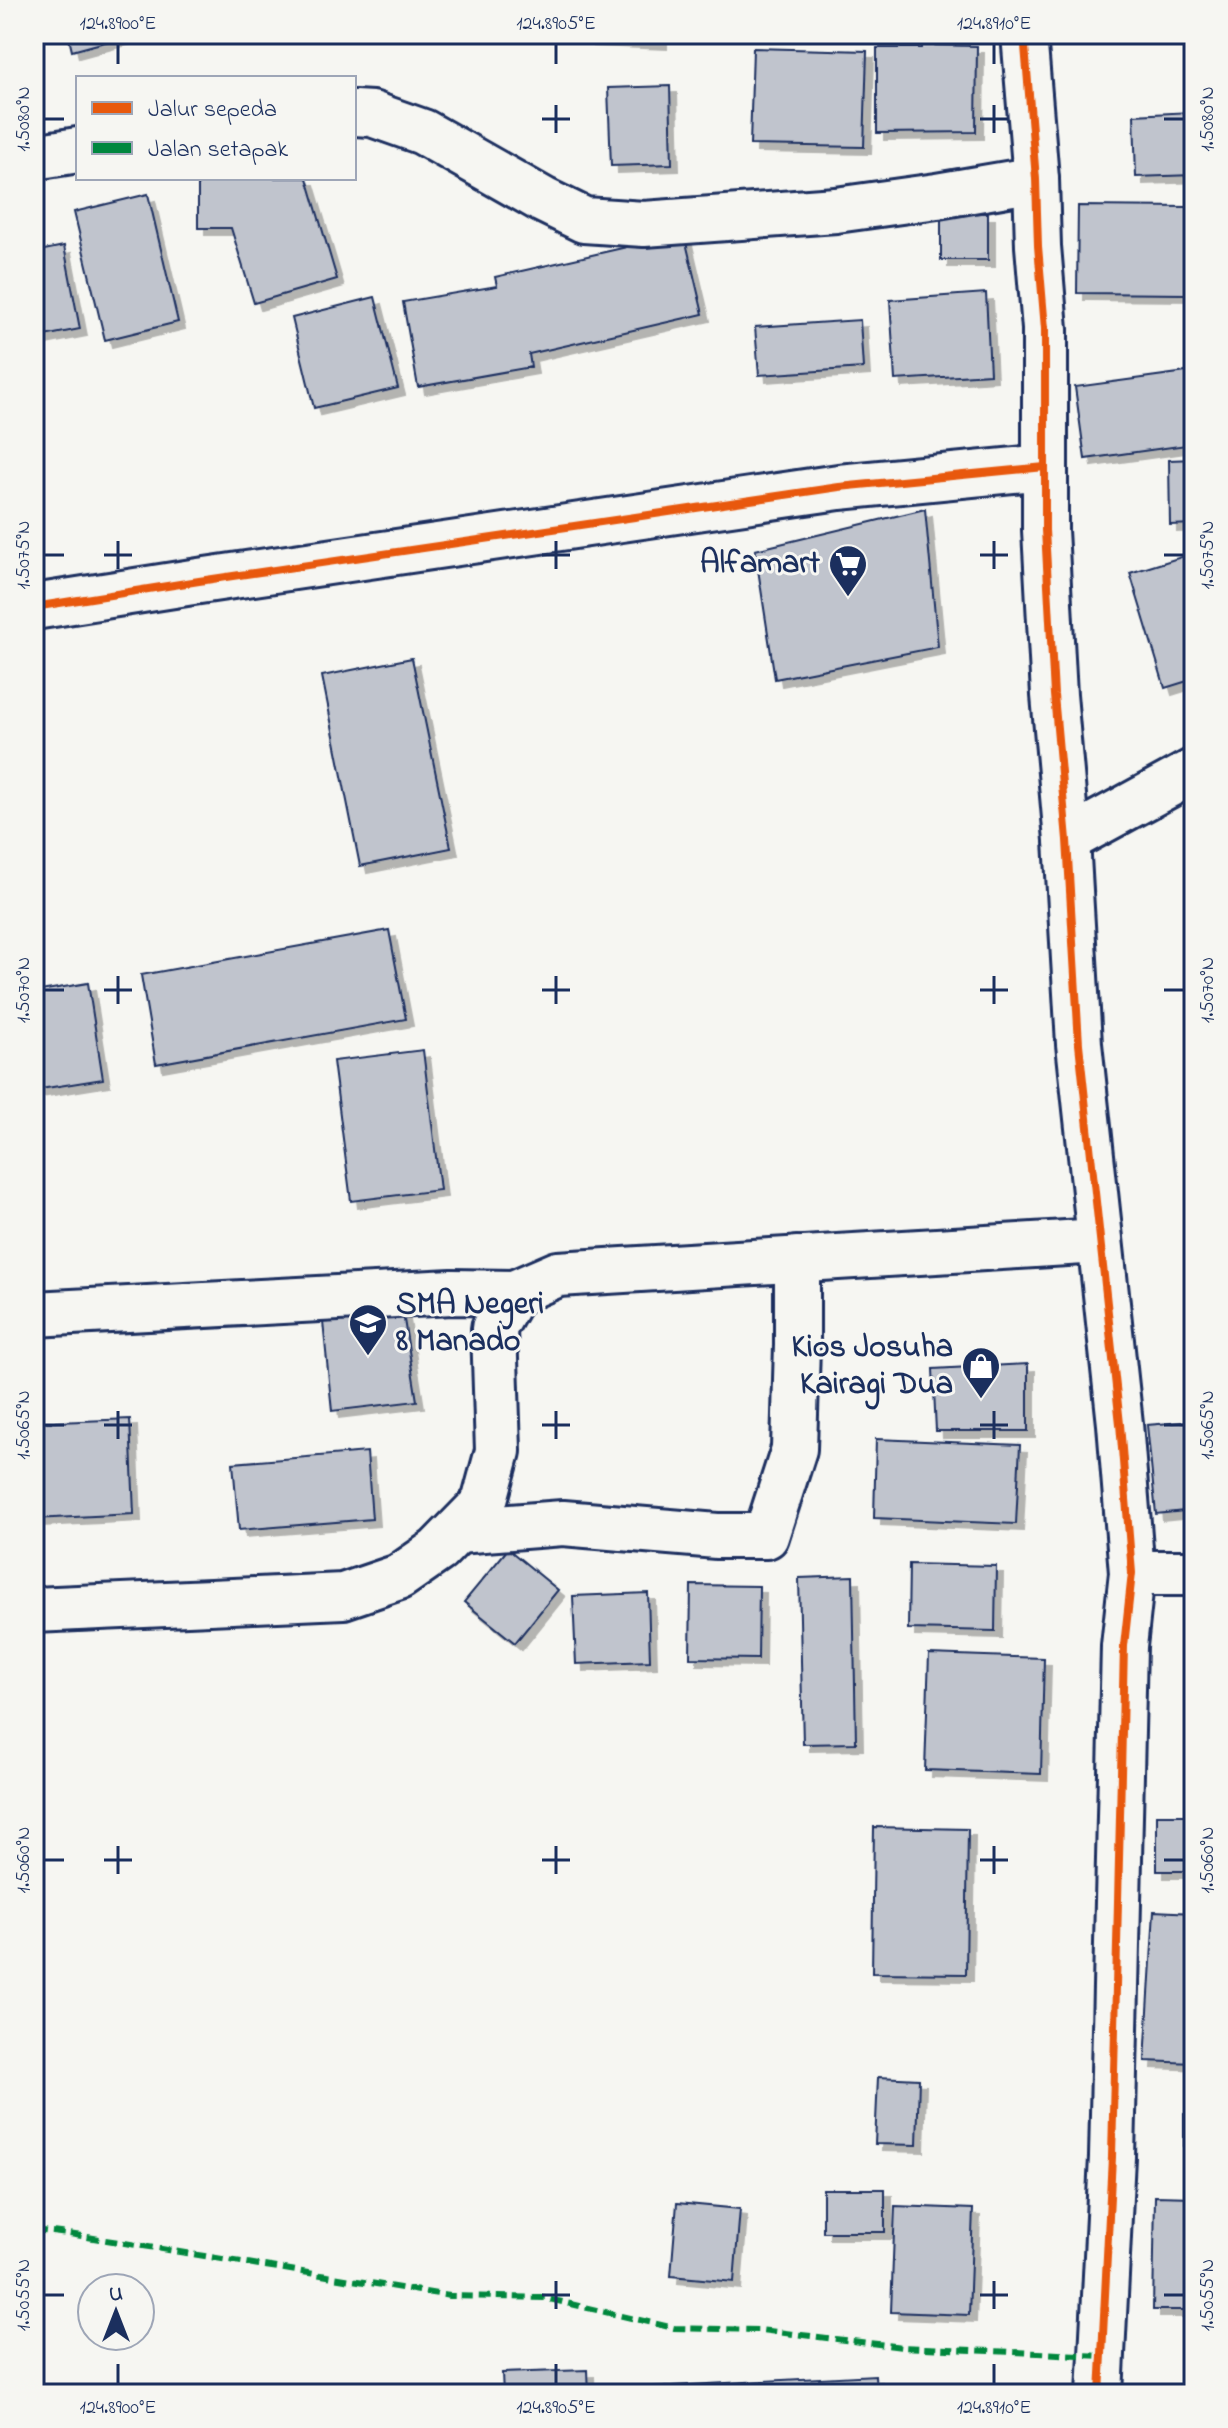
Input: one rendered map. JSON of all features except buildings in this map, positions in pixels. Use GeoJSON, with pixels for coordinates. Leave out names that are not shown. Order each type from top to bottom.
{"type":"FeatureCollection","features":[{"type":"Feature","properties":{"kind":"street"},"geometry":{"type":"LineString","coordinates":[[1024,34],[1045,329],[1045,530],[1054,695],[1067,840],[1079,1044],[1120,1424],[1132,1573],[1124,1646],[1112,2157],[1100,2394]]}},
{"type":"Feature","properties":{"kind":"street"},"geometry":{"type":"LineString","coordinates":[[356,113],[372,114],[423,132],[584,220],[644,224],[836,210],[1036,179]]}},
{"type":"Feature","properties":{"kind":"street"},"geometry":{"type":"LineString","coordinates":[[34,157],[76,150]]}},
{"type":"Feature","properties":{"kind":"street"},"geometry":{"type":"LineString","coordinates":[[34,607],[839,487],[1045,467]]}},
{"type":"Feature","properties":{"kind":"street"},"geometry":{"type":"LineString","coordinates":[[1067,840],[1194,771]]}},
{"type":"Feature","properties":{"kind":"street"},"geometry":{"type":"LineString","coordinates":[[34,1314],[452,1292],[514,1293],[558,1274],[1100,1241]]}},
{"type":"Feature","properties":{"kind":"street"},"geometry":{"type":"LineString","coordinates":[[457,1531],[563,1523],[717,1536],[766,1536],[794,1449],[797,1259]]}},
{"type":"Feature","properties":{"kind":"street"},"geometry":{"type":"LineString","coordinates":[[34,1610],[343,1596],[399,1577],[438,1550],[484,1503],[498,1451],[494,1328],[514,1293]]}},
{"type":"Feature","properties":{"kind":"street"},"geometry":{"type":"LineString","coordinates":[[1132,1573],[1194,1573]]}},
{"type":"Feature","properties":{"kind":"marked path"},"geometry":{"type":"LineString","coordinates":[[34,2230],[450,2296],[545,2298],[674,2328],[760,2330],[903,2347],[1103,2356]]}},
{"type":"Feature","properties":{"kind":"cycle path"},"geometry":{"type":"LineString","coordinates":[[1024,34],[1045,329],[1045,530],[1054,695],[1067,840],[1079,1044],[1120,1424],[1132,1573],[1124,1646],[1112,2157],[1100,2394]]}},
{"type":"Feature","properties":{"kind":"cycle path"},"geometry":{"type":"LineString","coordinates":[[34,607],[839,487],[1045,467]]}},
{"type":"Feature","properties":{"kind":"place","name":"Alfamart"},"geometry":{"type":"Point","coordinates":[848,598]}},
{"type":"Feature","properties":{"kind":"place","name":"SMA Negeri 8 Manado"},"geometry":{"type":"Point","coordinates":[368,1357]}},
{"type":"Feature","properties":{"kind":"place","name":"Kios Josuha Kairagi Dua"},"geometry":{"type":"Point","coordinates":[981,1400]}}]}
